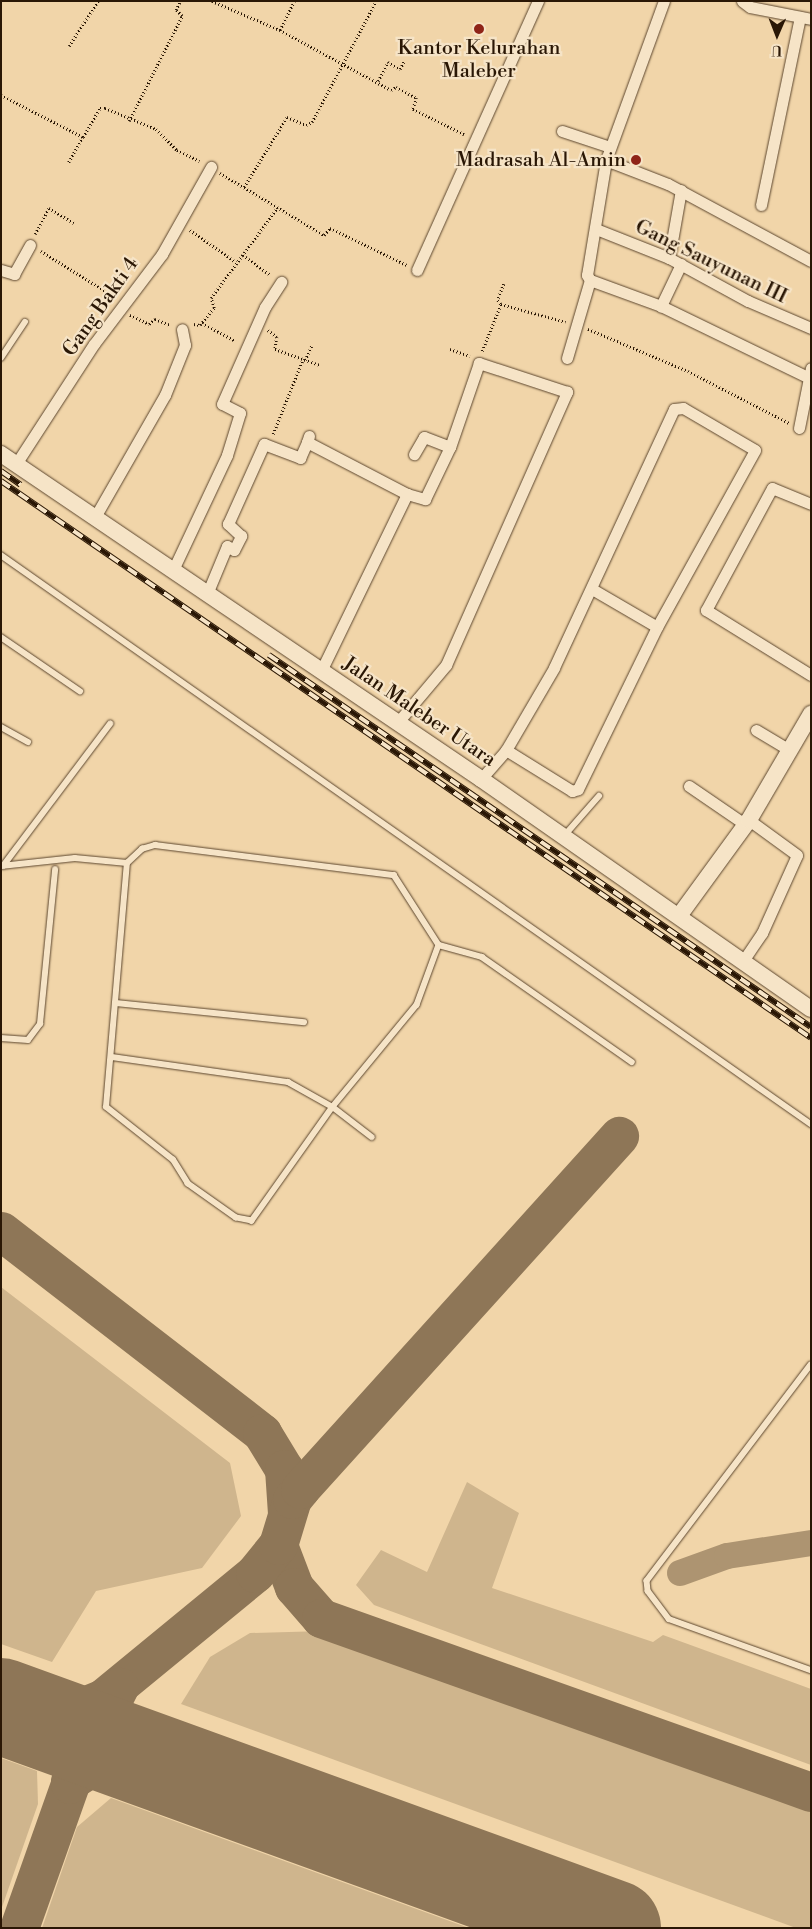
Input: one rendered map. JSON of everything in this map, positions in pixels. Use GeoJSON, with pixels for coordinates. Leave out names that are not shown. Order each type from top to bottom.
{"type":"FeatureCollection","features":[{"type":"Feature","properties":{"kind":"street"},"geometry":{"type":"LineString","coordinates":[[417,270],[538,1]]}},
{"type":"Feature","properties":{"kind":"street"},"geometry":{"type":"LineString","coordinates":[[664,1],[606,160],[587,276],[590,280],[661,306],[810,373],[799,428]]}},
{"type":"Feature","properties":{"kind":"street"},"geometry":{"type":"LineString","coordinates":[[742,1],[806,18],[761,205]]}},
{"type":"Feature","properties":{"kind":"street"},"geometry":{"type":"LineString","coordinates":[[562,132],[610,147]]}},
{"type":"Feature","properties":{"kind":"street"},"geometry":{"type":"LineString","coordinates":[[606,160],[680,190],[811,261]]}},
{"type":"Feature","properties":{"kind":"street","name":"Gang Bakti 4"},"geometry":{"type":"LineString","coordinates":[[16,464],[122,307],[181,224],[210,168]]}},
{"type":"Feature","properties":{"kind":"street"},"geometry":{"type":"LineString","coordinates":[[670,258],[680,190]]}},
{"type":"Feature","properties":{"kind":"street","name":"Gang Sauyunan III"},"geometry":{"type":"LineString","coordinates":[[596,229],[670,258],[748,301],[811,328]]}},
{"type":"Feature","properties":{"kind":"street"},"geometry":{"type":"LineString","coordinates":[[1,270],[14,274],[30,245]]}},
{"type":"Feature","properties":{"kind":"street"},"geometry":{"type":"LineString","coordinates":[[661,306],[681,264]]}},
{"type":"Feature","properties":{"kind":"street"},"geometry":{"type":"LineString","coordinates":[[567,358],[590,280]]}},
{"type":"Feature","properties":{"kind":"street"},"geometry":{"type":"LineString","coordinates":[[172,570],[227,455],[240,412],[222,404],[257,324],[281,282]]}},
{"type":"Feature","properties":{"kind":"street"},"geometry":{"type":"LineString","coordinates":[[95,517],[165,395],[185,345],[182,329]]}},
{"type":"Feature","properties":{"kind":"street"},"geometry":{"type":"LineString","coordinates":[[207,594],[227,546],[234,550],[241,536],[228,524],[264,444],[300,458],[309,438],[407,494],[425,499],[450,447],[479,363],[567,392],[446,665],[398,722]]}},
{"type":"Feature","properties":{"kind":"street"},"geometry":{"type":"LineString","coordinates":[[481,779],[506,750],[554,668],[674,409],[683,408],[756,452],[657,627],[576,791],[506,750]]}},
{"type":"Feature","properties":{"kind":"street"},"geometry":{"type":"LineString","coordinates":[[414,454],[424,437],[450,447]]}},
{"type":"Feature","properties":{"kind":"street","name":"Jalan Maleber Utara"},"geometry":{"type":"LineString","coordinates":[[1,454],[398,722],[811,1009]]}},
{"type":"Feature","properties":{"kind":"street"},"geometry":{"type":"LineString","coordinates":[[811,504],[772,488],[706,610],[811,675]]}},
{"type":"Feature","properties":{"kind":"street"},"geometry":{"type":"LineString","coordinates":[[321,671],[407,494]]}},
{"type":"Feature","properties":{"kind":"street"},"geometry":{"type":"LineString","coordinates":[[592,589],[657,627]]}},
{"type":"Feature","properties":{"kind":"street"},"geometry":{"type":"LineString","coordinates":[[678,916],[747,822],[811,714]]}},
{"type":"Feature","properties":{"kind":"street"},"geometry":{"type":"LineString","coordinates":[[756,730],[789,750]]}},
{"type":"Feature","properties":{"kind":"street"},"geometry":{"type":"LineString","coordinates":[[689,786],[797,855],[762,933],[742,961]]}},
{"type":"Feature","properties":{"kind":"lane"},"geometry":{"type":"LineString","coordinates":[[1,358],[25,322]]}},
{"type":"Feature","properties":{"kind":"lane"},"geometry":{"type":"LineString","coordinates":[[1,555],[811,1124]]}},
{"type":"Feature","properties":{"kind":"lane"},"geometry":{"type":"LineString","coordinates":[[1,637],[80,690]]}},
{"type":"Feature","properties":{"kind":"lane"},"geometry":{"type":"LineString","coordinates":[[2,866],[110,724]]}},
{"type":"Feature","properties":{"kind":"lane"},"geometry":{"type":"LineString","coordinates":[[1,727],[28,742]]}},
{"type":"Feature","properties":{"kind":"lane"},"geometry":{"type":"LineString","coordinates":[[564,836],[599,796]]}},
{"type":"Feature","properties":{"kind":"lane"},"geometry":{"type":"LineString","coordinates":[[438,945],[417,1005],[333,1107],[259,1215],[243,1222],[188,1184],[173,1160],[106,1107],[112,1057],[127,863],[142,849],[155,845],[388,873],[400,878],[438,945],[482,957],[632,1062]]}},
{"type":"Feature","properties":{"kind":"lane"},"geometry":{"type":"LineString","coordinates":[[2,866],[75,858],[127,863]]}},
{"type":"Feature","properties":{"kind":"lane"},"geometry":{"type":"LineString","coordinates":[[1,1038],[28,1040],[40,1024],[55,870]]}},
{"type":"Feature","properties":{"kind":"lane"},"geometry":{"type":"LineString","coordinates":[[116,1004],[304,1022]]}},
{"type":"Feature","properties":{"kind":"lane"},"geometry":{"type":"LineString","coordinates":[[112,1057],[288,1082],[333,1107],[372,1137]]}},
{"type":"Feature","properties":{"kind":"lane"},"geometry":{"type":"LineString","coordinates":[[811,1365],[647,1581],[648,1591],[669,1619],[811,1670]]}},
{"type":"Feature","properties":{"kind":"path"},"geometry":{"type":"LineString","coordinates":[[69,46],[98,1]]}},
{"type":"Feature","properties":{"kind":"path"},"geometry":{"type":"LineString","coordinates":[[129,122],[182,16],[176,10],[180,1]]}},
{"type":"Feature","properties":{"kind":"path"},"geometry":{"type":"LineString","coordinates":[[212,1],[280,30],[343,64],[417,98],[413,108],[474,140]]}},
{"type":"Feature","properties":{"kind":"path"},"geometry":{"type":"LineString","coordinates":[[280,30],[294,1]]}},
{"type":"Feature","properties":{"kind":"path"},"geometry":{"type":"LineString","coordinates":[[244,187],[287,118],[306,125],[312,122],[376,1]]}},
{"type":"Feature","properties":{"kind":"path"},"geometry":{"type":"LineString","coordinates":[[378,81],[388,62],[400,68],[404,61]]}},
{"type":"Feature","properties":{"kind":"path"},"geometry":{"type":"LineString","coordinates":[[1,95],[83,137],[68,164]]}},
{"type":"Feature","properties":{"kind":"path"},"geometry":{"type":"LineString","coordinates":[[74,223],[49,208],[30,245],[149,324],[158,319],[182,329],[190,322],[202,323],[247,347]]}},
{"type":"Feature","properties":{"kind":"path"},"geometry":{"type":"LineString","coordinates":[[202,323],[214,308],[211,298],[277,208]]}},
{"type":"Feature","properties":{"kind":"path"},"geometry":{"type":"LineString","coordinates":[[181,224],[236,262]]}},
{"type":"Feature","properties":{"kind":"path"},"geometry":{"type":"LineString","coordinates":[[346,235],[417,270]]}},
{"type":"Feature","properties":{"kind":"path"},"geometry":{"type":"LineString","coordinates":[[244,255],[281,282]]}},
{"type":"Feature","properties":{"kind":"path"},"geometry":{"type":"LineString","coordinates":[[504,284],[498,300],[501,304],[578,325],[688,371],[799,428]]}},
{"type":"Feature","properties":{"kind":"path"},"geometry":{"type":"LineString","coordinates":[[450,349],[478,359],[501,304]]}},
{"type":"Feature","properties":{"kind":"path"},"geometry":{"type":"LineString","coordinates":[[257,324],[276,335],[275,349],[320,366]]}},
{"type":"Feature","properties":{"kind":"path"},"geometry":{"type":"LineString","coordinates":[[269,445],[312,345]]}},
{"type":"Feature","properties":{"kind":"shaded area"},"geometry":{"type":"Polygon","coordinates":[[[1,1287],[230,1463],[241,1516],[202,1568],[96,1591],[52,1662],[1,1644],[1,1287]]]}},
{"type":"Feature","properties":{"kind":"shaded area"},"geometry":{"type":"Polygon","coordinates":[[[467,1482],[519,1513],[492,1588],[653,1642],[663,1635],[811,1689],[811,1765],[374,1605],[356,1585],[381,1550],[427,1572],[467,1482]]]}},
{"type":"Feature","properties":{"kind":"shaded area"},"geometry":{"type":"Polygon","coordinates":[[[324,1631],[811,1807],[811,1928],[796,1928],[181,1704],[210,1657],[250,1633],[324,1631]]]}},
{"type":"Feature","properties":{"kind":"shaded area"},"geometry":{"type":"Polygon","coordinates":[[[1,1758],[37,1771],[38,1804],[1,1910],[1,1758]]]}},
{"type":"Feature","properties":{"kind":"shaded area"},"geometry":{"type":"Polygon","coordinates":[[[111,1798],[469,1928],[42,1928],[77,1827],[111,1798]]]}},
{"type":"Feature","properties":{"kind":"waterway"},"geometry":{"type":"LineString","coordinates":[[680,1573],[727,1556],[811,1543]]}},
{"type":"Feature","properties":{"kind":"taxiway"},"geometry":{"type":"LineString","coordinates":[[26,1715],[69,1712],[103,1698],[255,1573],[278,1545],[292,1499],[300,1489],[619,1136]]}},
{"type":"Feature","properties":{"kind":"taxiway"},"geometry":{"type":"LineString","coordinates":[[1,1231],[262,1433],[284,1469],[287,1513]]}},
{"type":"Feature","properties":{"kind":"taxiway"},"geometry":{"type":"LineString","coordinates":[[278,1545],[294,1587],[321,1618],[811,1792]]}},
{"type":"Feature","properties":{"kind":"taxiway"},"geometry":{"type":"LineString","coordinates":[[19,1928],[70,1784],[119,1687]]}},
{"type":"Feature","properties":{"kind":"taxiway"},"geometry":{"type":"LineString","coordinates":[[70,1781],[99,1762],[147,1759]]}},
{"type":"Feature","properties":{"kind":"runway"},"geometry":{"type":"LineString","coordinates":[[1,1706],[613,1928]]}},
{"type":"Feature","properties":{"kind":"railway"},"geometry":{"type":"LineString","coordinates":[[1,471],[21,485]]}},
{"type":"Feature","properties":{"kind":"railway"},"geometry":{"type":"LineString","coordinates":[[1,481],[811,1038]]}},
{"type":"Feature","properties":{"kind":"railway"},"geometry":{"type":"LineString","coordinates":[[269,655],[811,1027]]}},
{"type":"Feature","properties":{"kind":"place","name":"Kantor Kelurahan Maleber"},"geometry":{"type":"Point","coordinates":[479,29]}},
{"type":"Feature","properties":{"kind":"place","name":"Madrasah Al-Amin"},"geometry":{"type":"Point","coordinates":[636,160]}}]}
